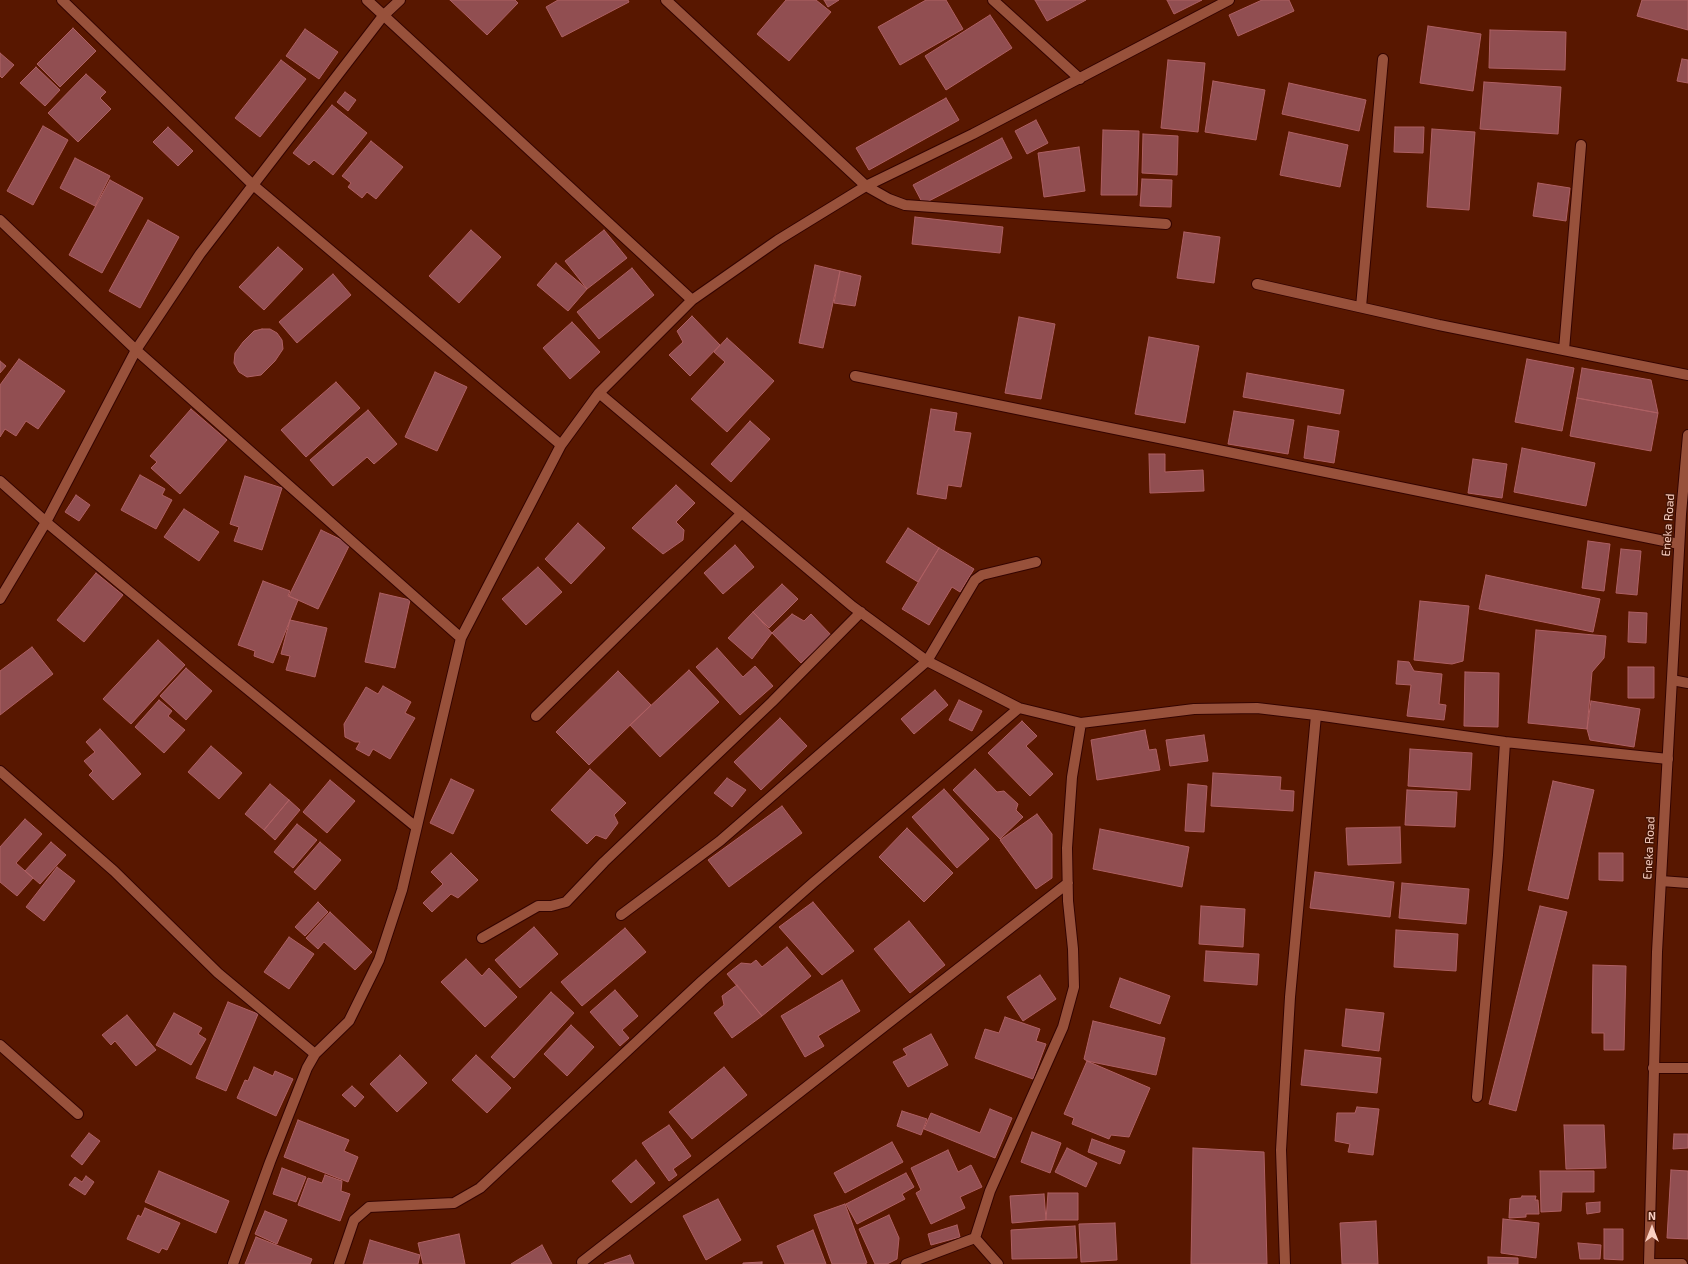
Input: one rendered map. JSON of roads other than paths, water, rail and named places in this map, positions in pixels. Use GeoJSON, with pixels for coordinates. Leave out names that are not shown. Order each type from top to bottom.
{"type":"FeatureCollection","features":[{"type":"Feature","properties":{"kind":"street"},"geometry":{"type":"LineString","coordinates":[[62,0],[252,184],[561,445]]}},
{"type":"Feature","properties":{"kind":"street"},"geometry":{"type":"LineString","coordinates":[[367,0],[692,300]]}},
{"type":"Feature","properties":{"kind":"street"},"geometry":{"type":"LineString","coordinates":[[0,599],[46,522],[136,350],[200,254],[252,184],[383,16],[400,0]]}},
{"type":"Feature","properties":{"kind":"street"},"geometry":{"type":"LineString","coordinates":[[666,0],[866,186],[889,199],[905,205],[1166,224]]}},
{"type":"Feature","properties":{"kind":"street"},"geometry":{"type":"LineString","coordinates":[[993,0],[1080,78]]}},
{"type":"Feature","properties":{"kind":"street"},"geometry":{"type":"LineString","coordinates":[[232,1264],[307,1068],[315,1054],[349,1021],[379,960],[402,890],[461,638],[561,445],[599,393],[692,300],[778,240],[866,186],[1080,78],[1229,0]]}},
{"type":"Feature","properties":{"kind":"street"},"geometry":{"type":"LineString","coordinates":[[1361,307],[1383,59]]}},
{"type":"Feature","properties":{"kind":"street"},"geometry":{"type":"LineString","coordinates":[[1564,350],[1581,145]]}},
{"type":"Feature","properties":{"kind":"street"},"geometry":{"type":"LineString","coordinates":[[0,220],[136,350],[461,638]]}},
{"type":"Feature","properties":{"kind":"street"},"geometry":{"type":"LineString","coordinates":[[1258,284],[1564,350],[1688,375]]}},
{"type":"Feature","properties":{"kind":"street"},"geometry":{"type":"LineString","coordinates":[[855,376],[1679,544]]}},
{"type":"Feature","properties":{"kind":"street"},"geometry":{"type":"LineString","coordinates":[[599,393],[741,514],[861,612],[927,661],[1019,708],[1081,724],[1194,709],[1256,708],[1505,742],[1668,759]]}},
{"type":"Feature","properties":{"kind":"street","name":"Eneka Road"},"geometry":{"type":"LineString","coordinates":[[1649,1264],[1653,1068],[1661,881],[1679,544],[1688,435]]}},
{"type":"Feature","properties":{"kind":"street"},"geometry":{"type":"LineString","coordinates":[[0,481],[46,522],[214,662],[416,827]]}},
{"type":"Feature","properties":{"kind":"street"},"geometry":{"type":"LineString","coordinates":[[536,716],[741,514]]}},
{"type":"Feature","properties":{"kind":"street"},"geometry":{"type":"LineString","coordinates":[[621,915],[720,841],[927,661],[975,580],[982,575],[1036,562]]}},
{"type":"Feature","properties":{"kind":"street"},"geometry":{"type":"LineString","coordinates":[[482,938],[538,906],[552,906],[566,902],[604,862],[772,702],[861,612]]}},
{"type":"Feature","properties":{"kind":"street"},"geometry":{"type":"LineString","coordinates":[[1672,680],[1688,683]]}},
{"type":"Feature","properties":{"kind":"street"},"geometry":{"type":"LineString","coordinates":[[339,1264],[354,1220],[369,1207],[454,1203],[480,1188],[708,975],[813,883],[1019,708]]}},
{"type":"Feature","properties":{"kind":"street"},"geometry":{"type":"LineString","coordinates":[[1285,1264],[1281,1150],[1282,1127],[1290,997],[1316,715]]}},
{"type":"Feature","properties":{"kind":"street"},"geometry":{"type":"LineString","coordinates":[[975,1238],[990,1190],[1065,1020],[1074,987],[1067,848],[1072,777],[1081,724]]}},
{"type":"Feature","properties":{"kind":"street"},"geometry":{"type":"LineString","coordinates":[[1477,1096],[1498,855],[1505,742]]}},
{"type":"Feature","properties":{"kind":"street"},"geometry":{"type":"LineString","coordinates":[[0,771],[114,871],[218,973],[315,1054]]}},
{"type":"Feature","properties":{"kind":"street"},"geometry":{"type":"LineString","coordinates":[[1661,881],[1688,883]]}},
{"type":"Feature","properties":{"kind":"street"},"geometry":{"type":"LineString","coordinates":[[582,1262],[1068,883]]}},
{"type":"Feature","properties":{"kind":"street"},"geometry":{"type":"LineString","coordinates":[[0,1045],[78,1114]]}},
{"type":"Feature","properties":{"kind":"street"},"geometry":{"type":"LineString","coordinates":[[1653,1068],[1688,1068]]}},
{"type":"Feature","properties":{"kind":"street"},"geometry":{"type":"LineString","coordinates":[[906,1264],[975,1238]]}},
{"type":"Feature","properties":{"kind":"street"},"geometry":{"type":"LineString","coordinates":[[975,1238],[998,1264]]}},
{"type":"Feature","properties":{"kind":"street"},"geometry":{"type":"LineString","coordinates":[[1649,1264],[1682,1264]]}}]}
